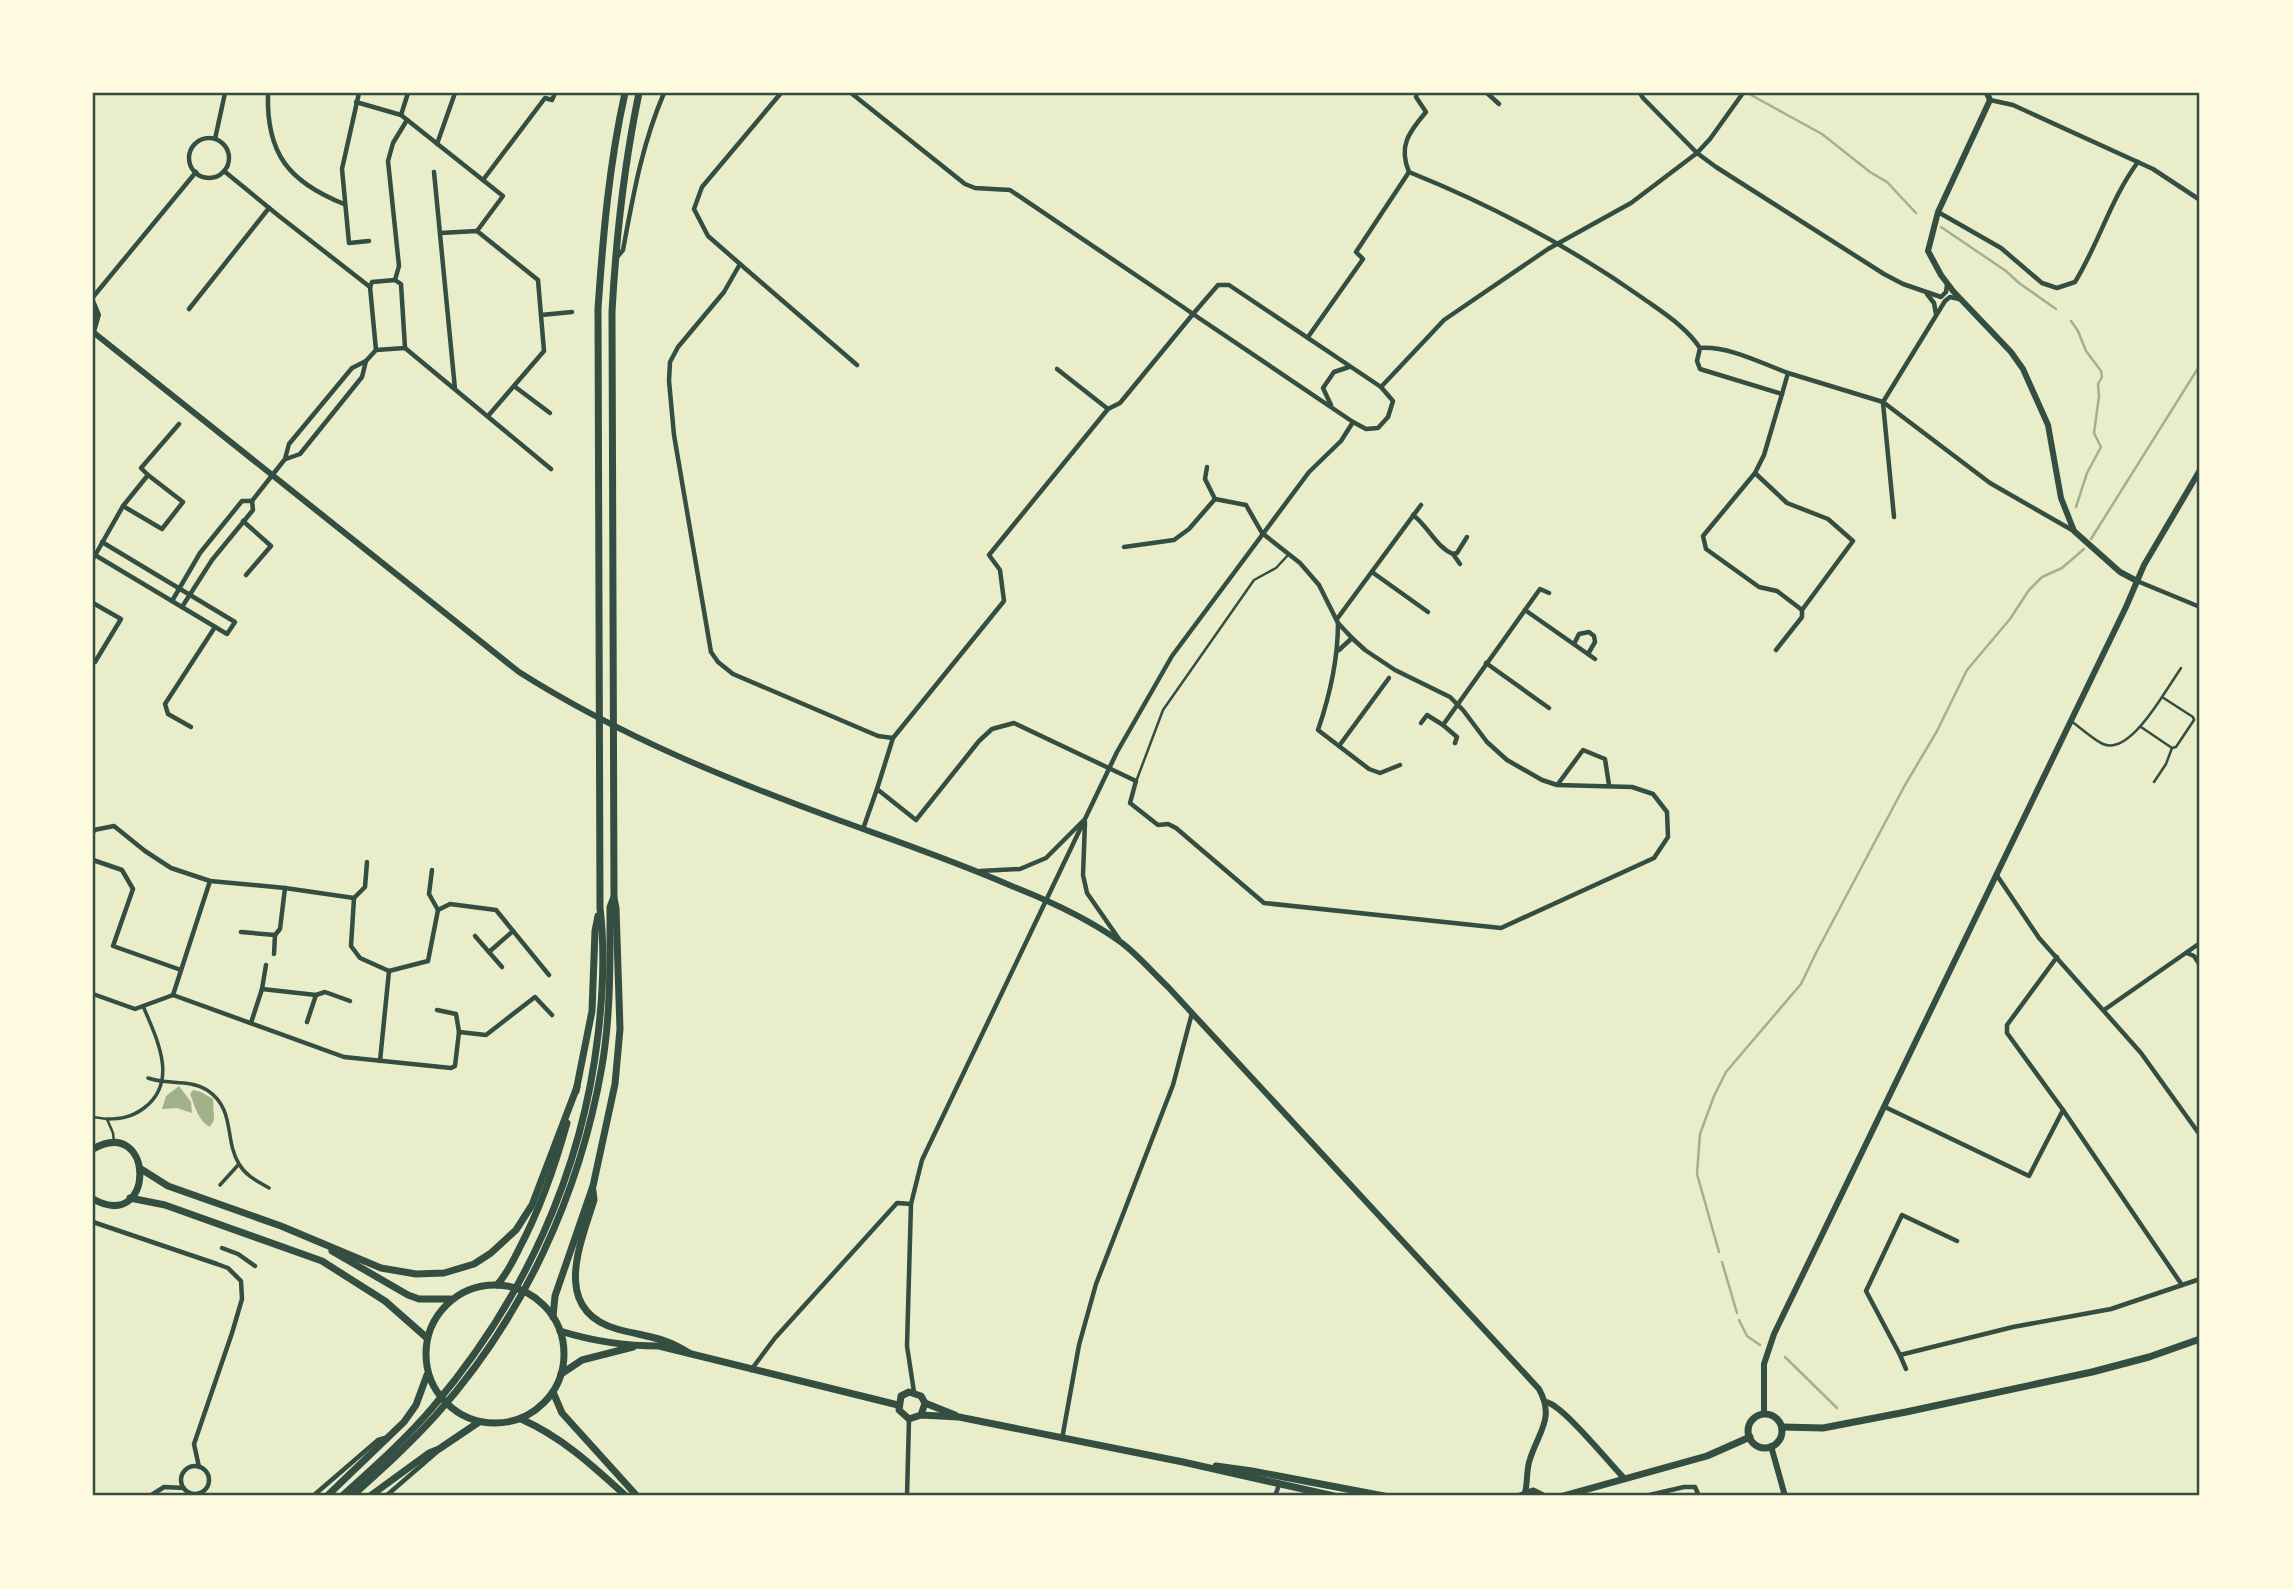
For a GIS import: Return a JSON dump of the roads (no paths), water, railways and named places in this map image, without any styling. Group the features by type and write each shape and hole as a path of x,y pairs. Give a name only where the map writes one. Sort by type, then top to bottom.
{"main road":[{"path":"342,1496 389,1452 448,1388 511,1298 549,1223 570,1169 595,1062 603,964 600,908 598,309 611,166 625,93"},
{"path":"553,1317 555,1296 593,1186 615,1084 620,1028 614,897 611,393 615,259 625,169 639,93"},
{"path":"352,1496 396,1457 436,1415 463,1381 519,1301 556,1225 577,1170 602,1064 608,1014 610,907 614,897"},
{"path":"497,1285 506,1275 542,1203 554,1171 577,1087 592,1010 596,931 600,908"},
{"path":"93,1149 102,1144 114,1143 132,1152 141,1169 168,1186 381,1268 400,1273 444,1273 474,1264 503,1244 516,1230 532,1205 577,1087"},
{"path":"130,1198 140,1183 141,1169"},
{"path":"593,1186 594,1199 574,1269 574,1282 579,1298 590,1314 603,1323 662,1339 689,1353"},
{"path":"93,1199 113,1204 130,1198 164,1205 322,1261 386,1301 427,1338"},
{"path":"316,1241 408,1295 419,1299 452,1299"},
{"path":"497,1285 511,1286 536,1299 553,1317 560,1331 564,1353 561,1374 553,1392 542,1405 521,1419 500,1423 479,1422 451,1408 437,1393 428,1375 425,1357 427,1338 436,1317 452,1299 473,1288 497,1285"},
{"path":"560,1331 637,1346 659,1346 898,1405"},
{"path":"1782,1426 1823,1428 1914,1410 2092,1372 2149,1357 2200,1339"},
{"path":"561,1374 582,1360 637,1346"},
{"path":"327,1496 404,1422 416,1405 428,1375"},
{"path":"553,1392 562,1413 638,1496"},
{"path":"898,1405 905,1394 914,1392 921,1396 925,1403 959,1417"},
{"path":"921,1415 925,1403"},
{"path":"898,1405 901,1414 909,1419 921,1415 959,1417 1184,1462 1252,1471 1334,1496"},
{"path":"1764,1414 1777,1418 1782,1426 1781,1437 1771,1446 1761,1447 1750,1437 1751,1422 1764,1414"},
{"path":"521,1419 546,1430 579,1454 626,1496"},
{"path":"370,1496 429,1453 479,1422"},
{"path":"1563,1496 1707,1457 1750,1437"},
{"path":"1280,1481 1384,1496"},
{"path":"1523,1494 1540,1494"}],"street":[{"path":"215,139 225,93"},
{"path":"268,93 268,117 274,145 283,162 304,184 317,193 345,204"},
{"path":"359,93 342,169 349,243 369,242"},
{"path":"401,115 408,93"},
{"path":"437,144 455,93"},
{"path":"483,180 545,98 552,100 555,93"},
{"path":"615,259 623,250 638,168 651,123 664,93"},
{"path":"782,93 702,187 694,209 708,236 857,365"},
{"path":"851,93 965,184 975,188 1010,190 1193,314 1331,405 1353,422 1366,429 1378,428 1388,417 1393,401 1381,387 1308,337 1229,285 1218,285 1193,314 1120,403 1108,409 989,555 1000,570 1004,601 893,738 863,829"},
{"path":"1417,93 1416,97 1426,112 1410,131 1402,157 1409,172 1557,244 1609,274 1690,334 1700,348 1697,361 1700,369 1782,394"},
{"path":"1487,93 1499,104"},
{"path":"1640,93 1697,153 1884,274 1903,285 1941,297 1946,292 1947,284"},
{"path":"1381,387 1444,320 1557,244 1631,203 1697,153 1743,93"},
{"path":"2074,531 2061,498 2048,425 2023,369 2011,352 1959,299 1928,251 1938,212 1989,96 2013,104 2138,162 2200,200"},
{"path":"356,102 401,115 503,196 477,231"},
{"path":"395,280 399,266 388,161 393,143 407,120"},
{"path":"215,139 225,146 228,152 229,158 224,170 220,175 207,177 196,172 190,161 192,149 201,140 215,139"},
{"path":"1938,212 2001,247 2042,283 2057,288 2075,282 2088,261 2126,178 2138,162"},
{"path":"224,170 370,287"},
{"path":"93,297 196,172"},
{"path":"434,172 455,389"},
{"path":"1308,337 1363,259 1356,251 1409,172"},
{"path":"189,309 269,208"},
{"path":"440,233 477,231 538,279 544,351 488,416"},
{"path":"740,264 724,292 678,347 670,362 674,435 711,652 718,662 733,674 878,736 893,738"},
{"path":"376,350 370,287 372,282 395,280 401,284 405,348"},
{"path":"1925,292 1934,303 1936,315"},
{"path":"1894,517 1883,402 1936,315 1950,297 1959,299"},
{"path":"93,303 98,316 93,332 519,672 580,710 646,743 795,804 979,872 1047,901 1081,917 1123,944"},
{"path":"541,315 572,312"},
{"path":"182,607 212,560 253,510 252,501 285,459 289,444 352,368 366,361 376,350 405,348 551,469"},
{"path":"1700,348 1734,354 1883,402 1990,483 2074,531 2120,572 2199,605"},
{"path":"285,459 300,454 362,377 366,361"},
{"path":"1331,405 1323,388 1334,372 1350,367"},
{"path":"1056,369 1108,409"},
{"path":"1788,373 1764,455 1755,473 1703,536 1706,549 1759,587 1777,591 1802,610"},
{"path":"514,386 550,413"},
{"path":"914,1392 907,1346 911,1204 922,1160 1109,769 1172,656 1309,472 1341,441 1353,422"},
{"path":"123,506 162,529 183,502 141,468 179,424"},
{"path":"1207,467 1205,479 1215,499"},
{"path":"1764,1414 1764,1364 1773,1334 1885,1107 2144,565 2200,470"},
{"path":"1755,473 1787,503 1828,519 1853,541 1802,610 1802,617 1776,650"},
{"path":"102,542 235,622 227,634 94,557 102,542 123,506 148,475"},
{"path":"877,789 916,820 979,741 992,729 1014,723 1136,781 1130,803 1158,825 1168,824 1176,828 1264,903 1502,928 1654,859 1668,837 1667,812 1653,794 1632,787 1557,785 1542,780 1507,760 1450,697 1395,670 1352,638 1338,621 1319,585 1300,563 1262,533 1246,505 1215,499"},
{"path":"1124,547 1174,540 1189,529 1215,499"},
{"path":"172,601 200,553 242,502 252,501"},
{"path":"1400,765 1380,773 1369,769 1318,730 1328,702 1338,650 1338,621 1421,505"},
{"path":"1413,515 1460,564"},
{"path":"243,521 271,546 247,575"},
{"path":"1453,554 1457,553 1467,537"},
{"path":"1372,572 1428,612"},
{"path":"1443,725 1540,589 1549,593"},
{"path":"93,603 121,619 95,662"},
{"path":"1525,610 1595,659"},
{"path":"191,727 168,714 165,704 215,627"},
{"path":"1574,644 1579,634 1589,632 1594,636 1595,642 1588,654"},
{"path":"1338,650 1352,638"},
{"path":"1486,663 1549,708"},
{"path":"1339,747 1389,678"},
{"path":"1420,723 1427,715 1457,737 1455,743"},
{"path":"1557,785 1583,750 1605,759 1609,785"},
{"path":"979,872 1020,869 1046,858 1086,818"},
{"path":"1086,818 1083,875 1087,893 1123,944 1192,1013 1539,1389 1546,1402 1546,1421 1529,1460 1528,1481 1523,1494"},
{"path":"93,833 114,825 171,868 210,881 354,898"},
{"path":"93,860 122,870 133,889 113,946 181,970"},
{"path":"367,862 365,887 354,898 351,946 359,958 389,971 428,961 438,909 429,894 432,870"},
{"path":"1996,873 2031,927 2141,1053 2200,1135"},
{"path":"173,995 210,881"},
{"path":"274,954 275,935 280,929 285,888"},
{"path":"438,909 450,904 496,910 549,975"},
{"path":"488,952 513,931"},
{"path":"241,932 275,935"},
{"path":"475,936 502,967"},
{"path":"2104,1010 2200,943"},
{"path":"2186,953 2194,956 2200,965"},
{"path":"2057,957 2007,1025 2007,1033 2182,1285"},
{"path":"251,1023 262,989 266,965"},
{"path":"380,1061 389,971"},
{"path":"262,989 316,995 325,992 350,1001"},
{"path":"93,994 135,1009 173,995 344,1057 451,1068 455,1066 460,1032 456,1014 437,1010"},
{"path":"307,1022 316,995"},
{"path":"460,1032 486,1035 535,997 552,1015"},
{"path":"107,1119 134,1115 149,1104 163,1082 163,1061 143,1006"},
{"path":"1062,1439 1079,1345 1096,1284 1173,1085 1192,1013"},
{"path":"148,1078 194,1085 206,1090 218,1101 228,1119 234,1154 239,1164 251,1178 269,1188"},
{"path":"1885,1107 2029,1176 2063,1110"},
{"path":"220,1185 239,1164"},
{"path":"751,1370 775,1338 884,1216 897,1203 911,1204"},
{"path":"1906,1369 1866,1290 1902,1215 1957,1241"},
{"path":"93,1222 228,1268 241,1281 242,1298 232,1333 194,1444 199,1467"},
{"path":"222,1248 238,1254 255,1266"},
{"path":"1900,1355 2013,1327 2111,1309 2200,1279"},
{"path":"1546,1402 1553,1403 1625,1479"},
{"path":"907,1496 909,1419"},
{"path":"313,1496 378,1440 389,1437"},
{"path":"1771,1446 1785,1496"},
{"path":"386,1496 439,1449"},
{"path":"191,1467 199,1467 207,1472 207,1488 202,1494 190,1493 181,1480 184,1472 191,1467"},
{"path":"1275,1496 1280,1481"},
{"path":"1528,1481 1540,1494"},
{"path":"150,1496 164,1487 184,1488"},
{"path":"1645,1496 1695,1487 1699,1496"}],"lane":[{"path":"1136,781 1163,710 1254,580 1276,568 1289,554"},
{"path":"2071,721 2103,744 2116,745 2141,727 2181,668"},
{"path":"2154,782 2166,764 2172,748 2176,747 2193,723 2193,717 2162,697"},
{"path":"2141,727 2172,748"},
{"path":"93,1117 107,1119 114,1143"}],"waterway":[{"path":"1751,95 1822,134 1887,182 1916,213"},
{"path":"1941,227 2056,309"},
{"path":"2071,321 2102,377 2098,384 2094,433 2101,447 2087,473 2076,507"},
{"path":"2091,539 2200,365"},
{"path":"1719,1252 1697,1174 1700,1134 1726,1072 1801,984 1967,670 2010,619 2029,590 2042,577 2062,568 2084,549"},
{"path":"1722,1262 1737,1313"},
{"path":"1739,1320 1747,1336 1760,1345"},
{"path":"1785,1357 1837,1408"}]}
